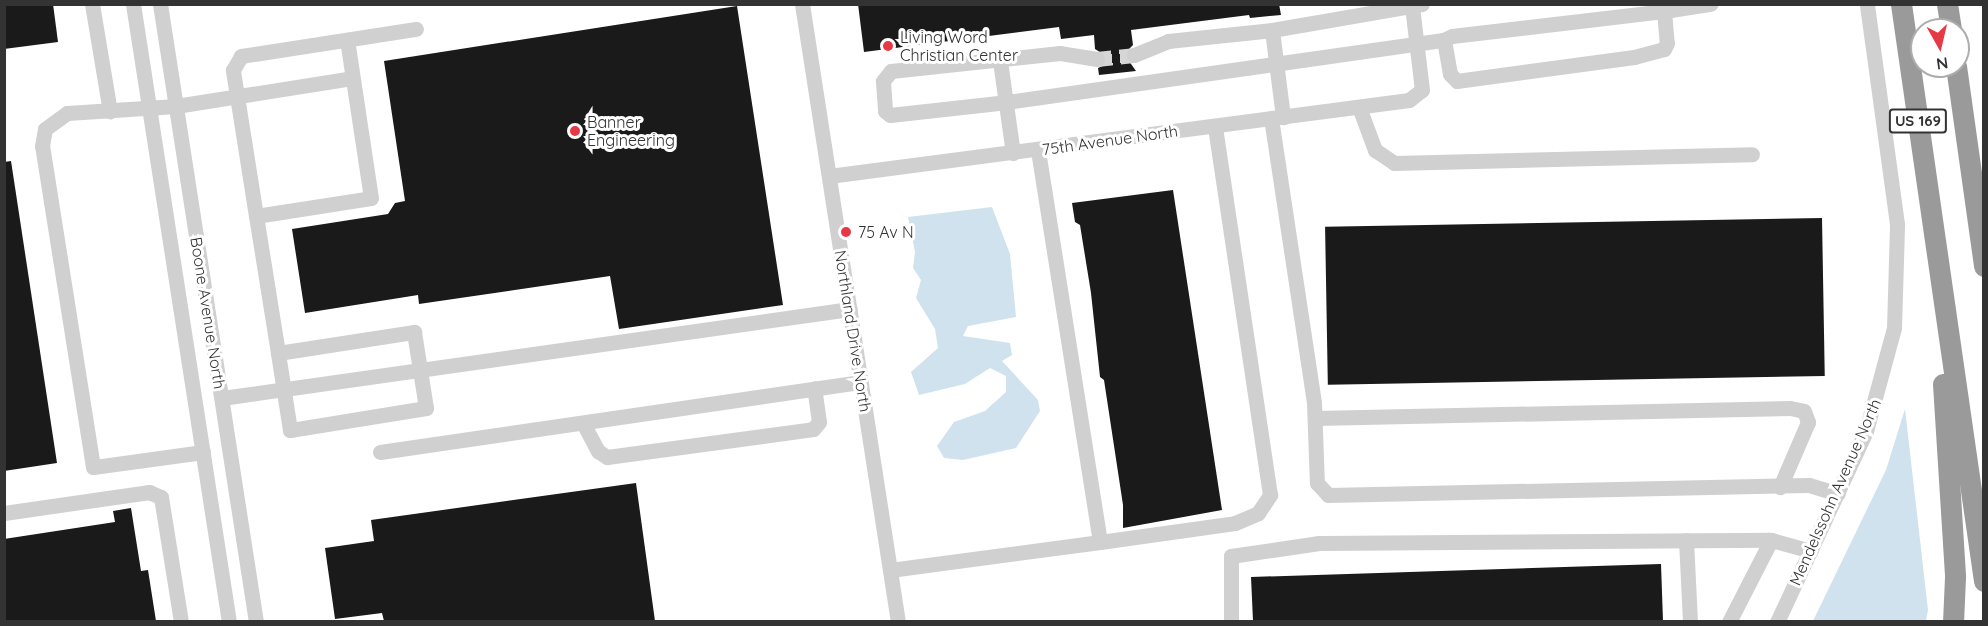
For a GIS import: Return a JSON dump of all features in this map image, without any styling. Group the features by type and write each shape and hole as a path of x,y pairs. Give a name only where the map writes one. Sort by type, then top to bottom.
{"highway":[{"name":"US 169","path":"1901,4 1983,581"},
{"name":"US 169","path":"1958,78 1983,266"},
{"path":"1962,78 1983,184"},
{"path":"1935,237 1955,577 1953,621"}],"street":[{"path":"92,4 110,111"},
{"name":"Boone Avenue North","path":"133,4 229,621"},
{"name":"Boone Avenue North","path":"160,4 256,621"},
{"name":"Northland Drive North","path":"802,4 898,621"},
{"path":"1097,59 1060,53 1000,61 993,57 891,71 883,81 885,111 890,115 1007,102 1664,8 1710,4"},
{"name":"Mendelssohn Avenue North","path":"1777,621 1838,494 1878,397 1887,364 1898,293 1897,224 1867,4"},
{"path":"1134,55 1168,41 1272,30 1417,5 1417,43"},
{"path":"1444,40 1450,74 1457,81 1634,57 1664,49 1664,8"},
{"path":"278,353 414,332 426,408 290,429 232,70 241,56 416,29"},
{"path":"1272,30 1276,65 1277,117 1315,418 1317,483 1328,495 1809,485 1838,494"},
{"path":"256,216 371,198 346,40"},
{"name":"75th Avenue North","path":"828,176 1408,100 1422,90 1417,43"},
{"path":"1000,61 1013,153"},
{"path":"202,452 93,467 42,146 45,129 54,119 67,113 176,106 352,78"},
{"path":"1359,107 1375,150 1394,163 1752,154"},
{"path":"890,570 1235,523 1258,513 1270,495 1215,126"},
{"path":"1038,150 1100,542"},
{"path":"222,398 850,309"},
{"path":"380,452 861,382"},
{"path":"583,423 598,451 607,457 813,429 819,422 814,388"},
{"path":"1315,418 1790,408 1804,411 1808,422 1780,487"},
{"path":"4,513 149,492 161,497 181,621"},
{"path":"1686,540 1690,621"},
{"path":"1729,621 1771,540"},
{"path":"1231,621 1231,556 1319,543 1771,540 1811,551"}],"water":[{"path":"992,207 1010,254 1016,317 968,326 963,336 1010,343 1012,355 1002,361 1038,400 1040,411 1016,448 963,460 944,458 937,446 954,422 985,411 1006,392 1006,376 990,368 965,384 919,395 911,372 938,348 935,329 916,298 921,280 913,268 915,252 908,217"},
{"path":"1905,409 1928,610 1926,621 1813,621 1886,470"}],"building":[{"path":"4,4 53,4 58,42 4,49"},
{"name":"Living Word Christian Center","path":"858,4 1279,4 1281,15 1250,18 1249,15 1131,30 1133,45 1124,54 1136,71 1099,75 1098,68 1105,65 1106,56 1095,49 1094,35 1061,39 1059,27 864,52"},
{"name":"Banner Engineering","path":"737,6 783,305 619,329 610,276 419,304 418,295 305,313 292,229 388,214 395,203 405,201 384,61"},
{"path":"11,161 57,463 4,471 4,162"},
{"path":"1173,190 1222,510 1123,528 1123,505 1104,380 1100,377 1091,293 1080,225 1075,222 1072,203"},
{"path":"1822,218 1825,376 1328,385 1325,227"},
{"path":"636,483 655,621 384,621 382,613 335,619 325,548 374,541 371,520"},
{"path":"131,508 141,571 148,570 156,621 4,621 4,539 115,522 113,511"},
{"path":"1661,564 1663,621 1253,621 1251,577"}],"tunnel":[{"path":"1097,59 1134,55"}],"place":[{"name":"Living Word Christian Center","path":"888,46"},
{"name":"Banner Engineering","path":"575,131"},
{"name":"75 Av N","path":"846,232"}]}
